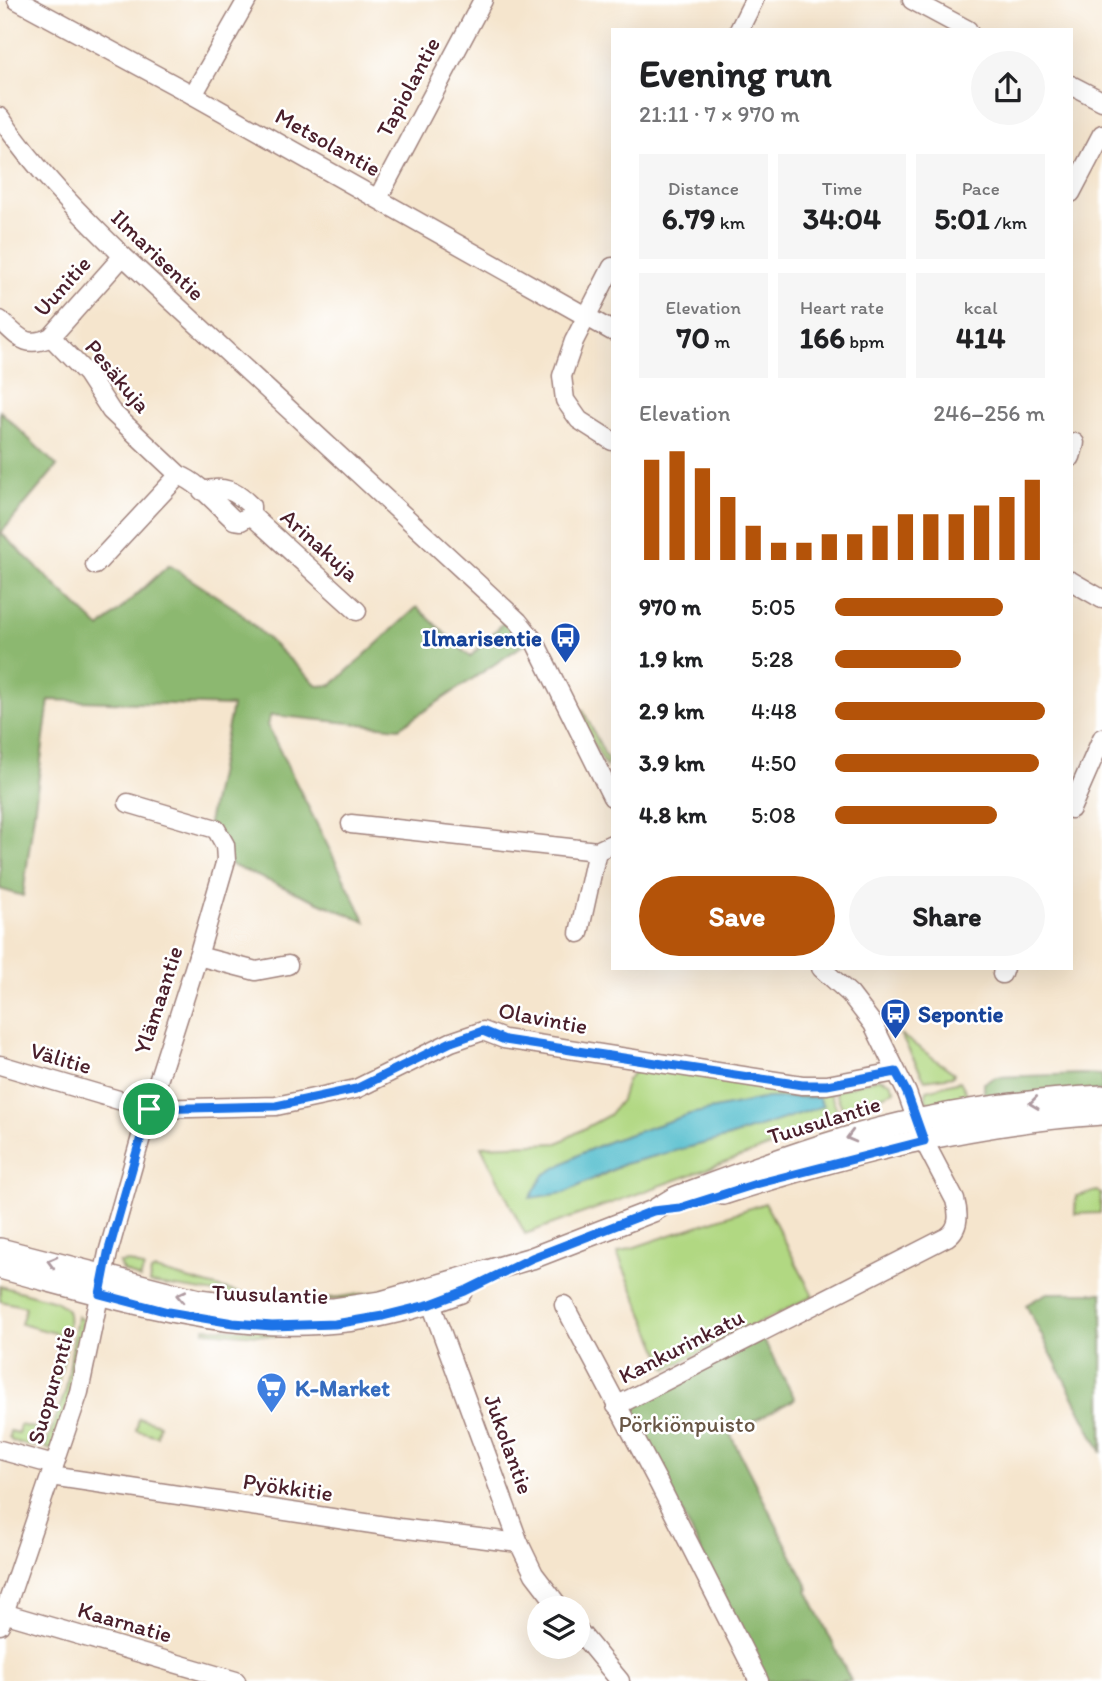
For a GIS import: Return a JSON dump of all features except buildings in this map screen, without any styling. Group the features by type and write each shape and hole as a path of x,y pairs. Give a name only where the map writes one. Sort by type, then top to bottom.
{"main road":[{"name":"Tuusulantie","path":"0,1249 195,1317 272,1326 335,1324 428,1297 465,1291 532,1258 653,1211 676,1197 835,1141 917,1121 1002,1107 1102,1096"},
{"name":"Tuusulantie","path":"653,1211 680,1208 756,1184 924,1141 1007,1126 1102,1114"},
{"name":"Tuusulantie","path":"0,1268 102,1285"}],"street":[{"name":"Metsolantie","path":"17,0 193,94 611,330"},
{"path":"193,94 247,0"},
{"name":"Tapiolantie","path":"377,198 483,0"},
{"path":"740,28 754,0"},
{"path":"912,0 964,28"},
{"path":"1073,86 1102,101"},
{"name":"Ilmarisentie","path":"0,117 14,139 60,194 123,256 518,621 535,642 611,795"},
{"path":"1073,189 1102,134"},
{"name":"Uunitie","path":"0,320 24,342 37,343 51,337 123,256"},
{"path":"611,269 574,341 562,376 565,400 579,420 611,440"},
{"name":"Pesäkuja","path":"51,337 87,374 111,411 179,475 190,480 234,520 241,521 251,515"},
{"path":"95,565 179,475"},
{"name":"Arinakuja","path":"251,515 357,611"},
{"path":"1073,582 1102,599"},
{"path":"1073,804 1102,738"},
{"name":"Ylämaantie","path":"102,1285 108,1253 149,1109 226,860 225,845 216,829 128,803"},
{"path":"351,824 605,847 579,933"},
{"path":"198,956 256,971 288,965"},
{"path":"823,970 863,1009 873,1024 907,1093 924,1141"},
{"name":"Olavintie","path":"149,1109 276,1106 356,1089 451,1042 483,1031 505,1040 802,1085 827,1085 896,1072"},
{"name":"Välitie","path":"0,1065 149,1109"},
{"name":"Kankurinkatu","path":"759,1681 617,1406 953,1233 958,1220 955,1200 924,1141"},
{"name":"Suopurontie","path":"1,1616 79,1392 102,1285"},
{"name":"Jukolantie","path":"428,1297 519,1543 534,1574 551,1596"},
{"path":"564,1306 617,1406"},
{"name":"Pyökkitie","path":"0,1450 52,1471 400,1528 519,1543"},
{"name":"Kaarnatie","path":"1,1616 236,1681"},
{"path":"590,1645 620,1681"}],"green space":[{"path":"0,411 57,466 1,533 100,628 169,565 236,609 318,686 332,685 417,607 470,657 504,622 526,643 399,728 271,715 267,725 366,922 231,865 208,823 232,706 49,700 23,896 0,889"},
{"path":"579,709 583,710 608,761 606,767 582,721"},
{"path":"900,1034 954,1073 953,1076 925,1080"},
{"path":"639,1066 827,1085 840,1117 785,1141 525,1234 481,1146 558,1143 609,1115 621,1100 627,1080","holes":["822,1106 729,1137 624,1164 597,1178 610,1141 690,1114"]},
{"path":"1102,1075 1102,1091 988,1102 984,1095 984,1083 996,1077"},
{"path":"879,1078 890,1082 895,1091 843,1110 835,1091"},
{"path":"960,1081 969,1097 968,1108 935,1109 925,1099 927,1090"},
{"path":"1097,1191 1101,1194 1100,1213 1075,1214 1076,1196"},
{"path":"765,1203 813,1296 667,1369 617,1253"},
{"path":"130,1262 144,1268 140,1279 122,1270 119,1263"},
{"path":"155,1270 237,1292 286,1299 351,1296 414,1283 374,1297 284,1303 149,1283 151,1272"},
{"path":"0,1286 55,1301 67,1311 67,1338 59,1380 47,1423 35,1447 12,1441 9,1437 10,1431 18,1433 20,1425 38,1429 62,1335 21,1324 26,1307 0,1301"},
{"path":"1047,1293 1102,1293 1102,1453 1026,1305"},
{"path":"77,1316 82,1320 81,1362 53,1450 45,1448 66,1389"},
{"path":"205,1328 316,1331 319,1334 274,1336 204,1331"},
{"name":"Pörkiönpuisto","path":"762,1337 795,1399 730,1434 809,1589 807,1590 851,1681 765,1681 629,1405"},
{"path":"139,1418 159,1424 157,1436 136,1430"}],"water":[{"path":"818,1097 823,1106 729,1137 624,1164 564,1193 530,1198 544,1175 582,1153 610,1141 690,1114 767,1098"}],"place":[{"name":"Ilmarisentie","path":"565,665"},
{"name":"Sepontie","path":"895,1041"},
{"name":"K-Market","path":"272,1415"}],"route":[{"path":"483,1031 505,1040 802,1085 827,1085 896,1072 907,1093 924,1141 756,1184 680,1208 653,1211 532,1258 465,1291 431,1304 335,1324 272,1326 233,1323 168,1312 100,1294 108,1253 149,1109 276,1106 356,1089 451,1042 483,1031"}]}
